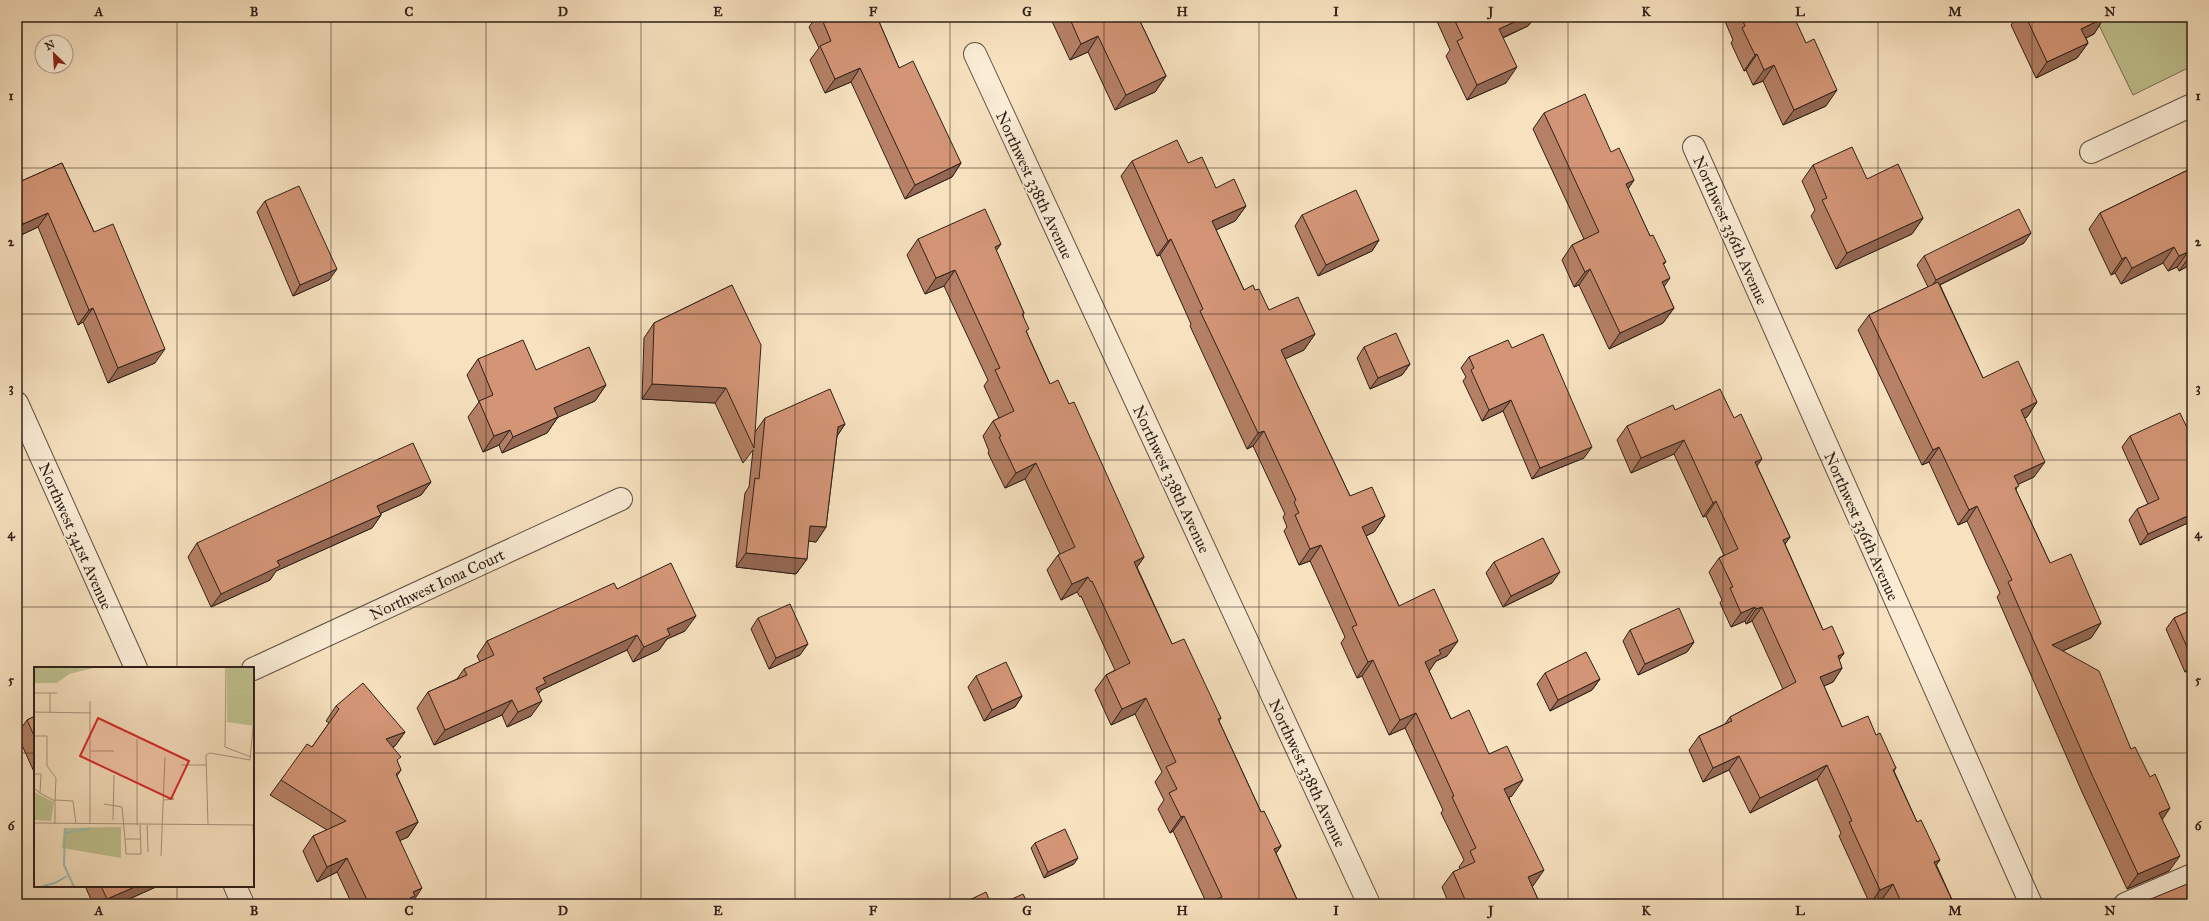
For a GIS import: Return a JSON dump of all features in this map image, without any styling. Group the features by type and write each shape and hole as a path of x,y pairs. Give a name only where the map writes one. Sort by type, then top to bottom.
{"street":[{"name":"Northwest 338th Avenue","path":"975,54 1369,904"},
{"path":"2091,152 2192,105"},
{"name":"Northwest 336th Avenue","path":"1694,147 2031,904"},
{"name":"Northwest 341st Avenue","path":"17,404 136,667"},
{"name":"Northwest Iona Court","path":"254,670 621,499"},
{"path":"2125,904 2192,875"},
{"path":"235,887 243,904"}],"green space":[{"path":"2095,17 2192,17 2192,66 2133,95"}],"building":[{"path":"821,17 877,17 899,68 913,61 961,163 915,185 860,68 835,79 820,46 831,41"},
{"path":"1069,17 1138,17 1166,76 1126,95 1098,36 1081,44"},
{"path":"1453,17 1525,17 1499,29 1517,67 1477,85 1457,41 1463,38"},
{"path":"1741,17 1794,17 1806,43 1814,39 1837,90 1794,110 1774,65 1764,70 1757,54 1755,55 1742,28 1745,26"},
{"path":"2026,17 2104,18 2081,29 2088,43 2047,62"},
{"path":"1585,94 1611,152 1619,148 1634,180 1626,184 1650,236 1653,235 1666,262 1663,263 1670,278 1662,282 1674,308 1620,333 1590,269 1585,272 1572,245 1599,232 1544,113"},
{"path":"1177,140 1188,163 1202,157 1216,188 1234,179 1246,206 1212,221 1244,290 1253,285 1255,290 1259,289 1269,310 1298,297 1315,334 1281,350 1350,496 1372,487 1385,516 1362,527 1399,606 1434,589 1458,641 1439,650 1441,654 1425,662 1451,719 1469,710 1489,754 1507,746 1523,780 1504,789 1544,870 1528,877 1540,904 1481,904 1480,900 1467,904 1453,872 1475,862 1470,851 1476,848 1452,797 1454,796 1416,713 1400,720 1373,660 1368,662 1352,627 1357,625 1321,545 1310,549 1295,515 1299,513 1294,502 1296,500 1264,431 1258,433 1200,311 1203,309 1171,239 1168,241 1132,161"},
{"path":"1852,147 1867,179 1898,164 1923,218 1847,253 1822,200 1827,198 1813,165"},
{"path":"62,163 94,232 113,224 165,349 118,368 93,308 89,310 48,213 23,224 17,210 17,183"},
{"path":"2192,168 2192,254 2190,256 2188,252 2179,256 2174,247 2132,268 2126,257 2122,259 2100,213"},
{"path":"299,186 337,269 300,285 265,201"},
{"path":"1356,190 1379,240 1326,265 1302,215"},
{"path":"985,209 1001,244 995,247 1024,313 1022,314 1029,329 1026,331 1050,384 1058,380 1069,404 1074,402 1144,557 1134,562 1172,644 1184,639 1221,718 1218,719 1261,812 1264,811 1281,846 1274,849 1299,904 1217,904 1215,900 1222,897 1184,816 1181,817 1169,793 1177,789 1166,767 1176,762 1146,698 1122,709 1106,675 1130,663 1092,581 1091,582 1088,577 1072,584 1058,555 1075,547 1036,463 1016,473 999,437 1001,436 993,421 1014,411 995,370 1000,368 955,270 936,278 918,239"},
{"path":"2019,209 2031,233 1936,280 1924,256"},
{"path":"1938,282 1983,378 2018,361 2037,402 2021,410 2045,462 2014,476 2019,486 2015,488 2050,563 2071,554 2101,623 2052,645 2099,671 2131,749 2135,747 2150,777 2155,774 2170,808 2159,813 2180,856 2138,874 2093,777 2008,582 2012,580 1977,506 1969,510 1939,447 1933,450 1869,315"},
{"path":"732,285 761,345 754,448 726,388 652,384 654,323"},
{"path":"1396,333 1410,364 1378,378 1364,347"},
{"path":"1543,334 1592,447 1540,468 1511,400 1489,410 1471,370 1474,368 1469,357 1508,340 1512,348"},
{"path":"523,340 536,370 589,347 606,385 554,408 558,417 513,437 510,430 494,436 479,401 493,395 478,359"},
{"path":"830,389 845,424 838,427 826,527 810,526 807,559 746,553 755,478 759,479 765,418"},
{"path":"1720,389 1734,418 1741,414 1762,459 1755,462 1790,537 1783,540 1823,630 1832,626 1844,653 1838,656 1842,668 1820,677 1842,727 1868,716 1876,735 1880,733 1896,768 1893,770 1917,822 1921,820 1940,860 1934,862 1954,904 1902,904 1893,884 1880,890 1849,822 1852,821 1827,765 1760,798 1739,756 1713,768 1699,736 1732,721 1730,717 1796,682 1762,607 1756,609 1755,607 1741,613 1730,588 1733,587 1719,558 1738,549 1716,501 1713,503 1684,440 1641,458 1627,426 1673,405 1675,410"},
{"path":"2180,413 2192,438 2192,514 2148,534 2137,509 2159,499 2130,436"},
{"path":"413,443 431,482 377,506 381,515 277,561 280,566 221,594 197,543"},
{"path":"1543,538 1560,572 1511,596 1494,562"},
{"path":"671,563 696,616 667,629 670,635 644,647 637,635 543,678 546,683 536,688 542,701 518,712 512,700 445,730 428,692 467,675 464,669 494,655 487,641 614,583 617,589"},
{"path":"790,604 808,644 776,658 758,618"},
{"path":"1679,608 1694,642 1645,664 1630,630"},
{"path":"2192,610 2192,658 2174,618"},
{"path":"1586,652 1600,679 1558,700 1545,673"},
{"path":"1006,662 1022,696 992,710 976,676"},
{"path":"363,683 405,732 386,739 401,757 397,760 401,770 396,774 418,822 396,832 422,888 413,892 415,896 410,898 412,904 369,904 347,858 327,867 313,836 346,821 281,780 307,744 312,747 339,709 336,706"},
{"path":"34,716 34,736 27,720"},
{"path":"1065,829 1078,858 1048,872 1035,843"},
{"path":"2192,882 2192,904 2147,904 2146,901"},
{"path":"101,887 135,887 107,899"},
{"path":"986,892 991,904 961,904"},
{"path":"1023,894 1028,904 1001,904"}]}
